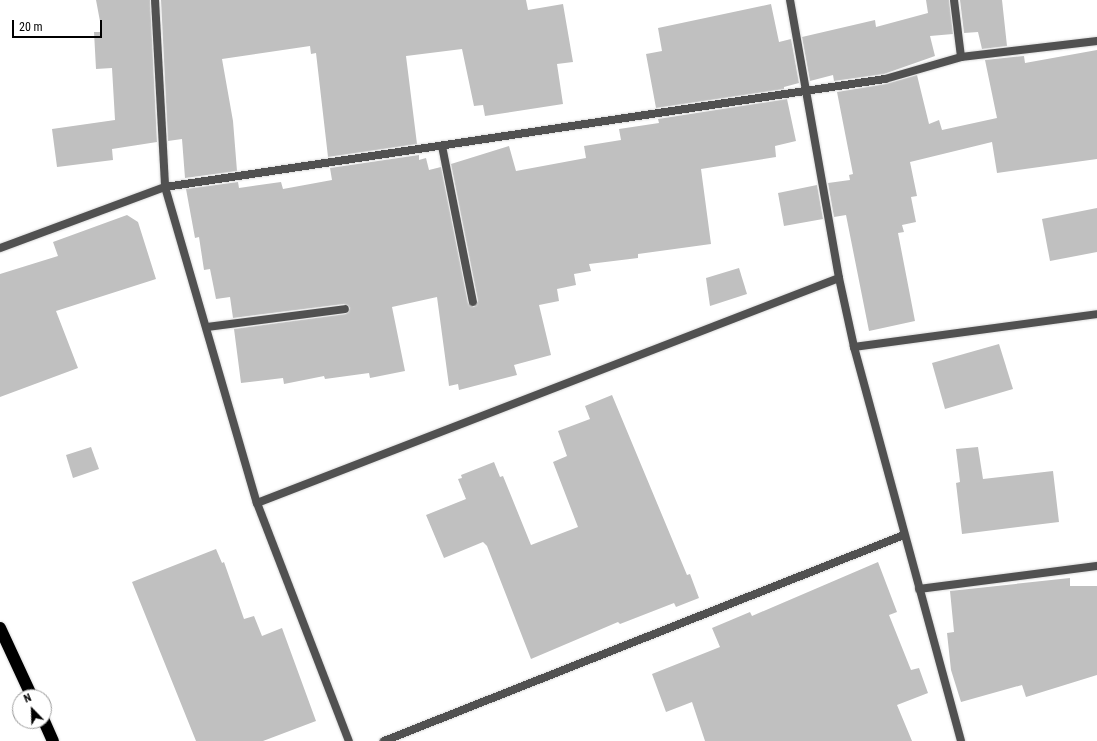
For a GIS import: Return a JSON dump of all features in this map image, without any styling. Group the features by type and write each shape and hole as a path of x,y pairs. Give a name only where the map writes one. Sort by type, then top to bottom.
{"highway":[{"path":"0,628 28,689"},
{"path":"48,729 53,741"}],"street":[{"path":"155,0 165,187 257,503 349,741"},
{"path":"790,0 839,278 854,347 961,741"},
{"path":"954,0 961,57"},
{"path":"0,248 165,187 806,92 884,79 961,57 1097,41"},
{"path":"442,146 472,302"},
{"path":"257,503 839,278"},
{"path":"207,327 345,308"},
{"path":"854,347 1097,314"},
{"path":"384,741 904,535"},
{"path":"919,589 1097,566"}],"building":[{"path":"96,0 150,0 157,142 112,149 113,160 57,167 52,129 115,120 112,68 96,69 94,32 102,32"},
{"path":"161,0 526,0 528,10 563,4 573,62 557,64 563,104 485,116 483,105 474,106 462,49 406,56 417,144 328,157 316,53 311,54 310,46 222,59 233,121 237,171 185,178 182,139 168,141"},
{"path":"926,0 949,0 953,34 930,36 935,56 884,74 834,81 833,75 810,81 802,37 875,20 876,27 928,13"},
{"path":"960,0 1002,0 1007,46 982,49 978,32 964,33"},
{"path":"771,4 779,42 791,39 799,83 784,87 784,89 656,108 646,54 662,51 658,28"},
{"path":"1097,50 1097,159 997,173 992,142 910,162 917,196 911,197 916,222 902,225 904,232 898,233 915,321 869,331 846,215 834,217 828,183 850,180 849,175 853,174 837,92 886,84 917,75 929,124 939,120 942,130 997,118 985,60 1024,56 1025,63"},
{"path":"787,99 796,141 775,146 776,157 701,169 711,244 638,254 638,258 589,264 591,271 574,274 576,285 557,289 559,301 539,305 551,355 514,365 517,375 459,390 458,384 449,386 437,297 392,307 405,371 370,378 369,373 325,379 324,376 284,384 283,378 241,383 234,329 346,314 350,308 344,304 233,318 230,297 216,299 210,269 204,270 199,237 195,238 186,189 238,182 239,188 281,182 283,189 332,180 330,168 419,155 419,160 426,158 429,170 441,167 468,303 474,307 478,301 451,164 509,146 516,171 586,158 584,146 621,140 619,129 659,123 658,119"},
{"path":"817,185 823,219 784,226 778,193"},
{"path":"1097,208 1097,252 1050,261 1042,219"},
{"path":"127,215 138,222 156,279 56,311 78,368 0,397 0,274 58,256 53,242"},
{"path":"739,268 747,294 710,306 706,278"},
{"path":"999,344 1013,389 945,409 932,363"},
{"path":"612,395 687,575 690,574 699,598 676,607 674,603 620,624 618,622 531,659 487,546 483,542 444,558 426,515 466,499 458,479 462,478 461,475 494,462 500,477 503,476 531,545 578,527 553,462 567,456 558,431 590,419 585,406"},
{"path":"91,447 99,469 73,478 66,455"},
{"path":"978,447 983,479 1053,471 1059,522 962,534 956,483 960,482 956,449"},
{"path":"216,549 222,563 224,562 244,619 254,616 262,636 282,628 316,721 263,741 196,741 132,582"},
{"path":"878,562 897,612 889,615 911,670 919,668 928,693 897,705 912,741 705,741 692,702 666,712 652,674 720,647 712,628 750,612 752,616"},
{"path":"1070,578 1070,586 1097,586 1097,675 1026,697 1022,685 961,702 951,670 947,633 954,632 950,591"}]}
